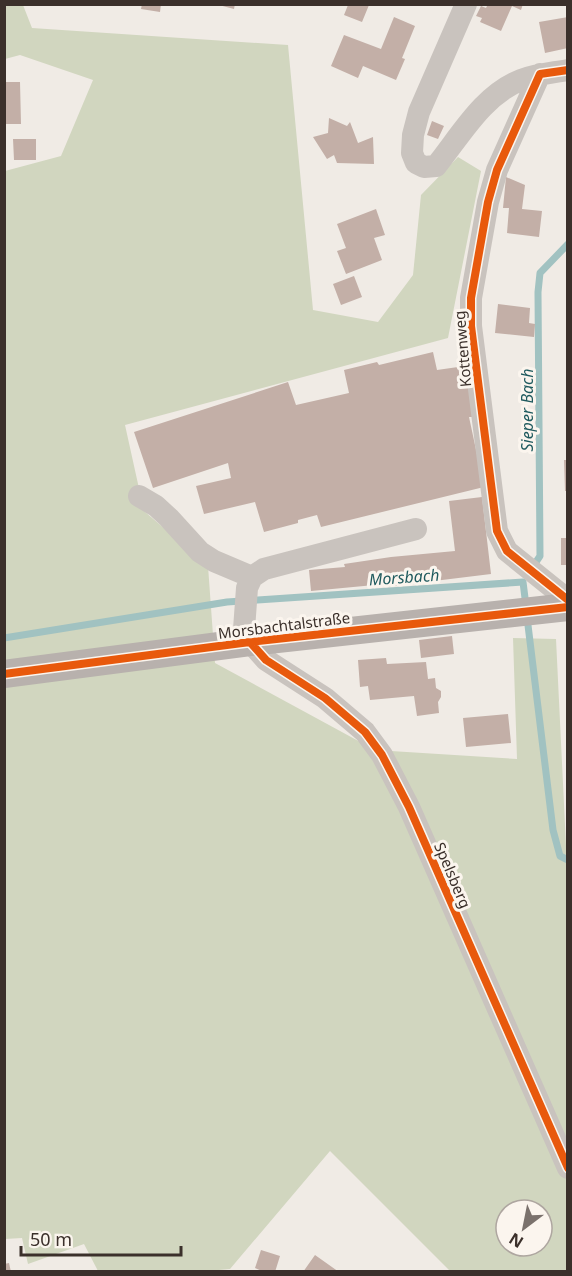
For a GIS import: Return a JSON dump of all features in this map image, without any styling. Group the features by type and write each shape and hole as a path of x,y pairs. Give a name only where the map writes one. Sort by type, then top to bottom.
{"main road":[{"name":"Morsbachtalstraße","path":"4,674 246,634 567,607"}],"street":[{"path":"466,4 419,112 413,135 412,153 416,163 424,167 435,166 486,103 520,80 567,70"},
{"name":"Kottenweg","path":"540,74 497,170 488,202 471,298 471,326 497,531 507,552 567,600"},
{"path":"139,496 162,512 200,552 249,583"},
{"path":"246,634 249,583 264,569 416,529"},
{"name":"Spelsberg","path":"246,634 266,660 345,713 365,732 382,755 409,807 567,1168"}],"green space":[{"path":"4,5 23,5 32,28 288,45 313,310 378,322 413,275 421,195 458,157 481,171 448,338 125,425 144,511 208,566 215,663 375,750 517,759 513,638 556,639 568,887 567,1271 450,1271 330,1151 230,1269 197,1272 98,1271 84,1244 28,1264 22,1238 5,1239 5,171 61,156 93,80 20,55 5,59"}],"building":[{"path":"142,4 161,4 160,12 141,9"},
{"path":"215,4 235,4 234,9"},
{"path":"488,4 523,4 521,10 512,6 501,31 480,22 482,18 476,16 481,6 486,8"},
{"path":"348,5 369,5 362,22 344,15"},
{"path":"394,17 415,26 396,80 363,66 358,78 331,66 344,35 381,49"},
{"path":"568,17 568,48 545,53 539,22"},
{"path":"4,82 20,82 21,124 4,124"},
{"path":"329,118 347,126 350,122 358,143 373,137 374,164 337,163 334,155 327,159 313,137 328,133"},
{"path":"432,121 444,126 438,139 427,135"},
{"path":"13,139 36,139 36,160 14,160"},
{"path":"506,177 525,185 522,209 542,211 539,237 507,233 509,208 503,208"},
{"path":"376,209 385,235 374,238 382,260 346,274 337,251 346,248 337,224"},
{"path":"354,276 362,297 341,305 333,284"},
{"path":"498,304 530,308 529,323 535,324 534,337 495,333"},
{"path":"433,352 437,370 458,367 459,372 467,370 473,417 469,417 484,487 321,527 317,515 298,520 298,523 264,532 255,502 204,514 196,486 231,478 228,463 153,488 134,432 288,382 296,405 349,393 344,370 377,362 379,365"},
{"path":"564,460 568,460 568,491 565,491"},
{"path":"482,497 491,574 385,587 385,584 311,591 309,570 345,567 344,564 391,557 455,551 449,501"},
{"path":"561,538 568,538 568,565 561,565"},
{"path":"452,636 454,654 421,658 419,640"},
{"path":"386,658 387,664 426,662 428,679 435,678 436,688 441,691 438,702 439,713 417,716 414,696 370,700 368,686 360,687 358,660"},
{"path":"508,714 511,743 466,747 463,718"},
{"path":"261,1250 280,1256 275,1272 264,1272 255,1268"},
{"path":"315,1255 339,1272 303,1272"},
{"path":"9,1263 11,1272 4,1272 4,1264"}],"waterway":[{"name":"Sieper Bach","path":"532,568 540,556 538,292 540,273 568,244"},
{"name":"Morsbach","path":"4,638 227,602 523,582 526,606"},
{"name":"Morsbach","path":"527,617 553,830 560,856 568,860"}],"cycle path":[{"path":"568,70 540,74 497,170 488,202 471,298 471,326 497,531 507,551 568,600"},
{"path":"4,674 250,642 568,607"},
{"path":"250,642 266,660 325,698 365,732 382,755 409,807 568,1168"}]}
